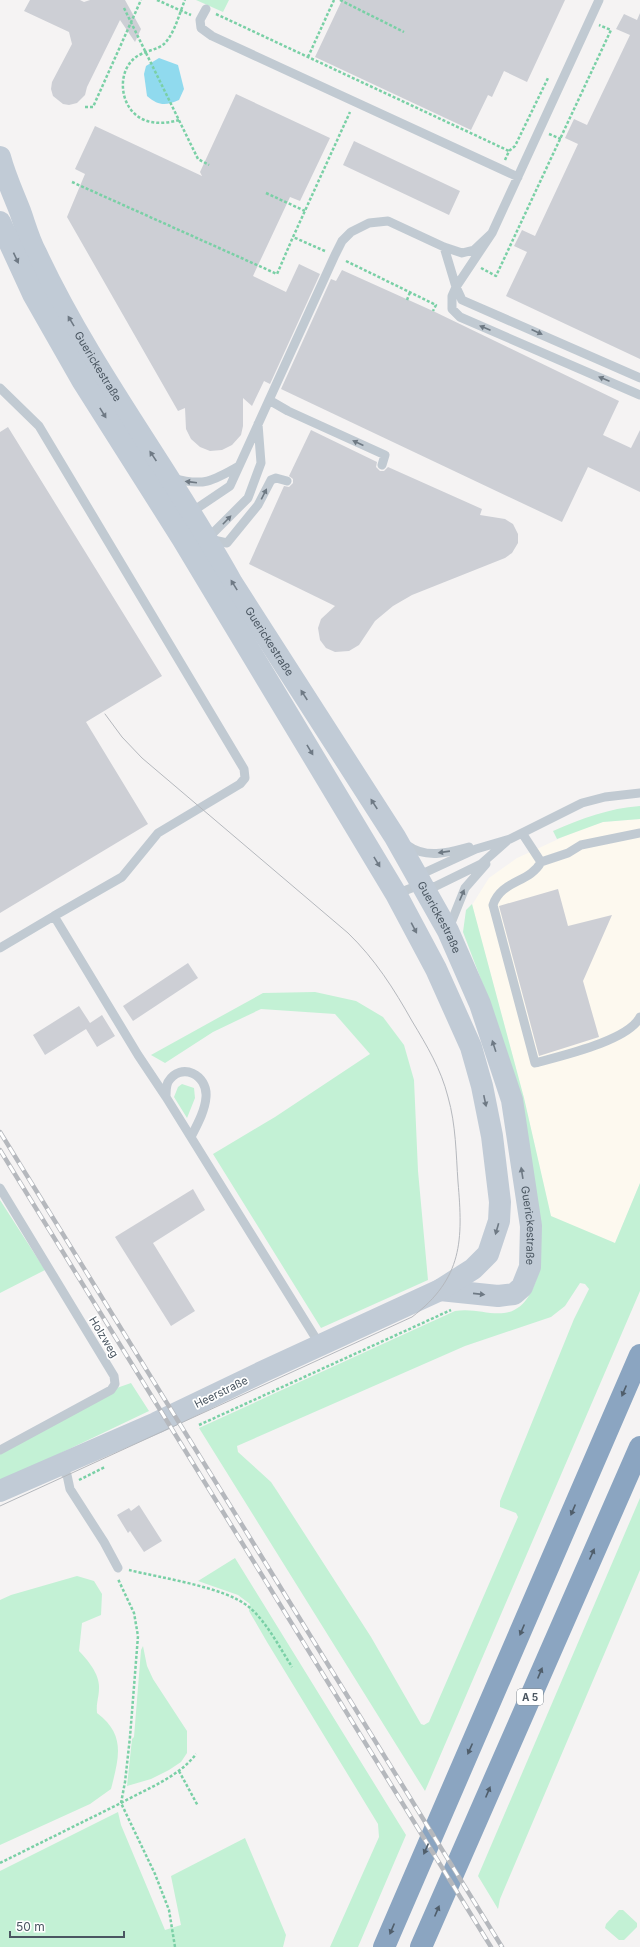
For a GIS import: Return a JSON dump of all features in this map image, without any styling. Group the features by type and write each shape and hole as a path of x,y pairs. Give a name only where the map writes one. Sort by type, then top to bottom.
{"highway":[{"path":"384,1947 640,1355"},
{"name":"A 5","path":"421,1947 640,1447"}],"main road":[{"name":"Guerickestraße","path":"0,157 5,178 35,252 59,300 146,446 191,511 232,583 395,837 448,931 480,1004 512,1100 530,1226 530,1267 522,1288 514,1294 498,1296 440,1290"},
{"name":"Guerickestraße","path":"1,227 33,294 82,380 182,538 396,894 436,969 471,1047 482,1086 492,1136 500,1202 500,1221 488,1254 472,1269 440,1290"},
{"name":"Heerstraße","path":"0,1490 156,1423 440,1290"}],"lane":[{"path":"599,0 492,233 452,296 452,309 460,317 640,395"},
{"path":"206,9 200,20 201,28 212,36 354,103 518,177"},
{"path":"287,481 276,478 271,480 258,505 227,543 208,539 182,538 191,511 203,505 230,486 342,241 351,232 369,223 388,221 444,247 462,253 474,250 492,233"},
{"path":"444,247 456,288 462,300 640,378"},
{"path":"0,388 39,426 244,769 245,774 244,781 240,784 158,833 122,877 0,948"},
{"path":"269,400 288,411 384,455 382,464"},
{"path":"208,539 248,498 260,463 258,424"},
{"path":"168,477 190,483 202,483 215,480 239,466"},
{"path":"396,894 422,884 434,887 481,864 510,839 522,832 582,803 605,797 640,793"},
{"path":"522,832 541,862"},
{"path":"640,833 581,845 568,853 541,862 538,868 530,874 502,890 496,896 493,905 535,1063 594,1046 621,1034 638,1021 640,1017"},
{"path":"395,837 415,851 427,854 459,850 494,841 510,839"},
{"path":"422,884 426,872 476,849 510,839"},
{"path":"448,931 465,888 510,839"},
{"path":"54,916 138,1055 166,1097 320,1345"},
{"path":"166,1097 168,1083 174,1074 183,1071 194,1073 201,1078 205,1088 206,1097 191,1137"},
{"name":"Holzweg","path":"0,1188 114,1376 115,1384 111,1390 0,1450"},
{"path":"56,1466 67,1475 70,1489 104,1542 118,1568"}],"path":[{"path":"85,107 93,107 141,0"},
{"path":"157,0 181,9 200,20"},
{"path":"179,120 167,124 148,122 139,118 130,110 125,100 122,80 129,63 138,56 163,45 169,37 185,0"},
{"path":"308,57 334,0"},
{"path":"340,0 404,32"},
{"path":"124,8 198,159 209,165"},
{"path":"206,9 509,151"},
{"path":"479,274 482,268 496,276 611,30"},
{"path":"501,169 509,151 515,146 549,77"},
{"path":"72,182 277,274 354,103"},
{"path":"266,193 305,211"},
{"path":"294,237 448,311 452,309"},
{"path":"407,300 410,292"},
{"path":"433,311 436,305"},
{"path":"208,1421 454,1308"},
{"path":"175,1947 169,1910 155,1874 121,1803 130,1737 138,1636 134,1613 118,1580 118,1568 224,1592 239,1599 258,1616 292,1667"},
{"path":"0,1863 121,1803 179,1771 189,1764 196,1754"},
{"path":"179,1771 198,1806"}],"shaded area":[{"path":"640,819 640,1183 615,1243 551,1217 524,1098 472,905 489,878 517,858 576,831 603,822"}],"green space":[{"path":"196,0 229,0 223,12"},
{"path":"640,806 640,819 603,822 557,839 553,831 585,818 617,809"},
{"path":"472,904 524,1098 551,1216 615,1243 640,1183 640,1291 425,1791 199,1428 455,1311 469,1310 504,1313 519,1307 530,1295 540,1264 488,998 463,932 466,910","holes":["580,1283 585,1284 589,1289 574,1319 500,1501 500,1507 516,1513 518,1517 429,1722 424,1725 421,1724 371,1637 277,1491 271,1482 238,1452 237,1446 465,1346 551,1317 565,1306"]},
{"path":"315,992 356,1001 383,1017 404,1045 414,1080 418,1171 428,1280 321,1328 213,1154 275,1117 370,1054 335,1014 261,1009 213,1032 165,1063 151,1055 263,993"},
{"path":"182,1084 194,1088 195,1098 187,1118 174,1097 178,1087"},
{"path":"0,1200 45,1270 0,1293"},
{"path":"131,1383 149,1411 0,1482 0,1450 111,1390"},
{"path":"640,1498 640,1570 500,1899 498,1909 478,1876"},
{"path":"235,1558 406,1835 358,1947 330,1947 379,1837 378,1824 267,1642 249,1611 250,1604 238,1595 198,1581"},
{"path":"77,1576 94,1581 102,1594 101,1615 82,1623 79,1651 90,1663 98,1678 99,1695 97,1713 113,1730 116,1738 118,1757 111,1789 90,1804 0,1845 0,1600 11,1595"},
{"path":"143,1646 147,1666 153,1679 187,1731 187,1753 181,1762 169,1770 151,1779 127,1786 132,1739 134,1737 141,1650"},
{"path":"118,1812 121,1825 165,1930 181,1925 171,1876 245,1838 286,1935 283,1947 0,1947 0,1871"},
{"path":"619,1910 623,1910 637,1923 637,1927 624,1940 619,1940 605,1928 606,1924"}],"water":[{"path":"159,58 178,65 184,89 179,100 166,104 155,102 147,96 144,74 146,66"}],"building":[{"path":"30,0 80,0 84,2 90,0 125,0 141,29 135,42 120,20 87,87 85,95 77,103 69,105 63,104 53,96 51,89 52,82 72,44 69,32 24,11"},
{"path":"342,0 565,0 527,82 504,71 492,97 488,95 471,130 315,57"},
{"path":"640,13 640,359 506,296 527,252 514,246 522,230 535,236 578,144 565,138 574,119 587,125 630,35 616,29 624,14 637,20"},
{"path":"236,94 330,138 300,201 290,197 253,276 286,292 299,264 320,274 270,384 264,381 252,406 243,398 243,426 241,435 232,445 222,450 210,451 200,447 191,439 186,429 185,408 178,411 67,217 85,174 75,169 95,126 202,176 200,172"},
{"path":"354,141 460,191 449,215 343,165"},
{"path":"342,270 433,311 619,401 603,435 631,448 640,430 640,492 588,467 562,522 281,389 331,279 336,281"},
{"path":"8,427 162,676 86,722 148,824 0,913 0,432"},
{"path":"311,430 377,462 376,467 380,471 384,471 388,467 482,509 480,515 505,519 513,524 518,534 518,543 512,553 505,558 412,595 393,606 375,621 359,645 349,651 335,652 326,648 320,640 318,628 321,619 335,606 249,564 284,486 289,487 293,483 293,479 289,476"},
{"path":"558,889 568,926 612,915 583,981 599,1037 539,1056 499,906"},
{"path":"188,963 198,978 133,1021 123,1006"},
{"path":"79,1006 90,1023 102,1015 115,1036 97,1047 86,1029 45,1055 33,1035"},
{"path":"193,1189 205,1210 153,1243 195,1311 171,1326 115,1237"},
{"path":"139,1505 162,1541 144,1552 130,1531 128,1533 117,1515 129,1508 131,1511"}],"tram line":[{"path":"0,1506 412,1317 429,1302 441,1288 456,1257 459,1240 460,1203 451,1108 442,1077 433,1058 391,986 367,953 348,933 142,758 122,737 105,714"}],"railway":[{"path":"0,1132 502,1947"},
{"path":"0,1150 491,1947"}]}
